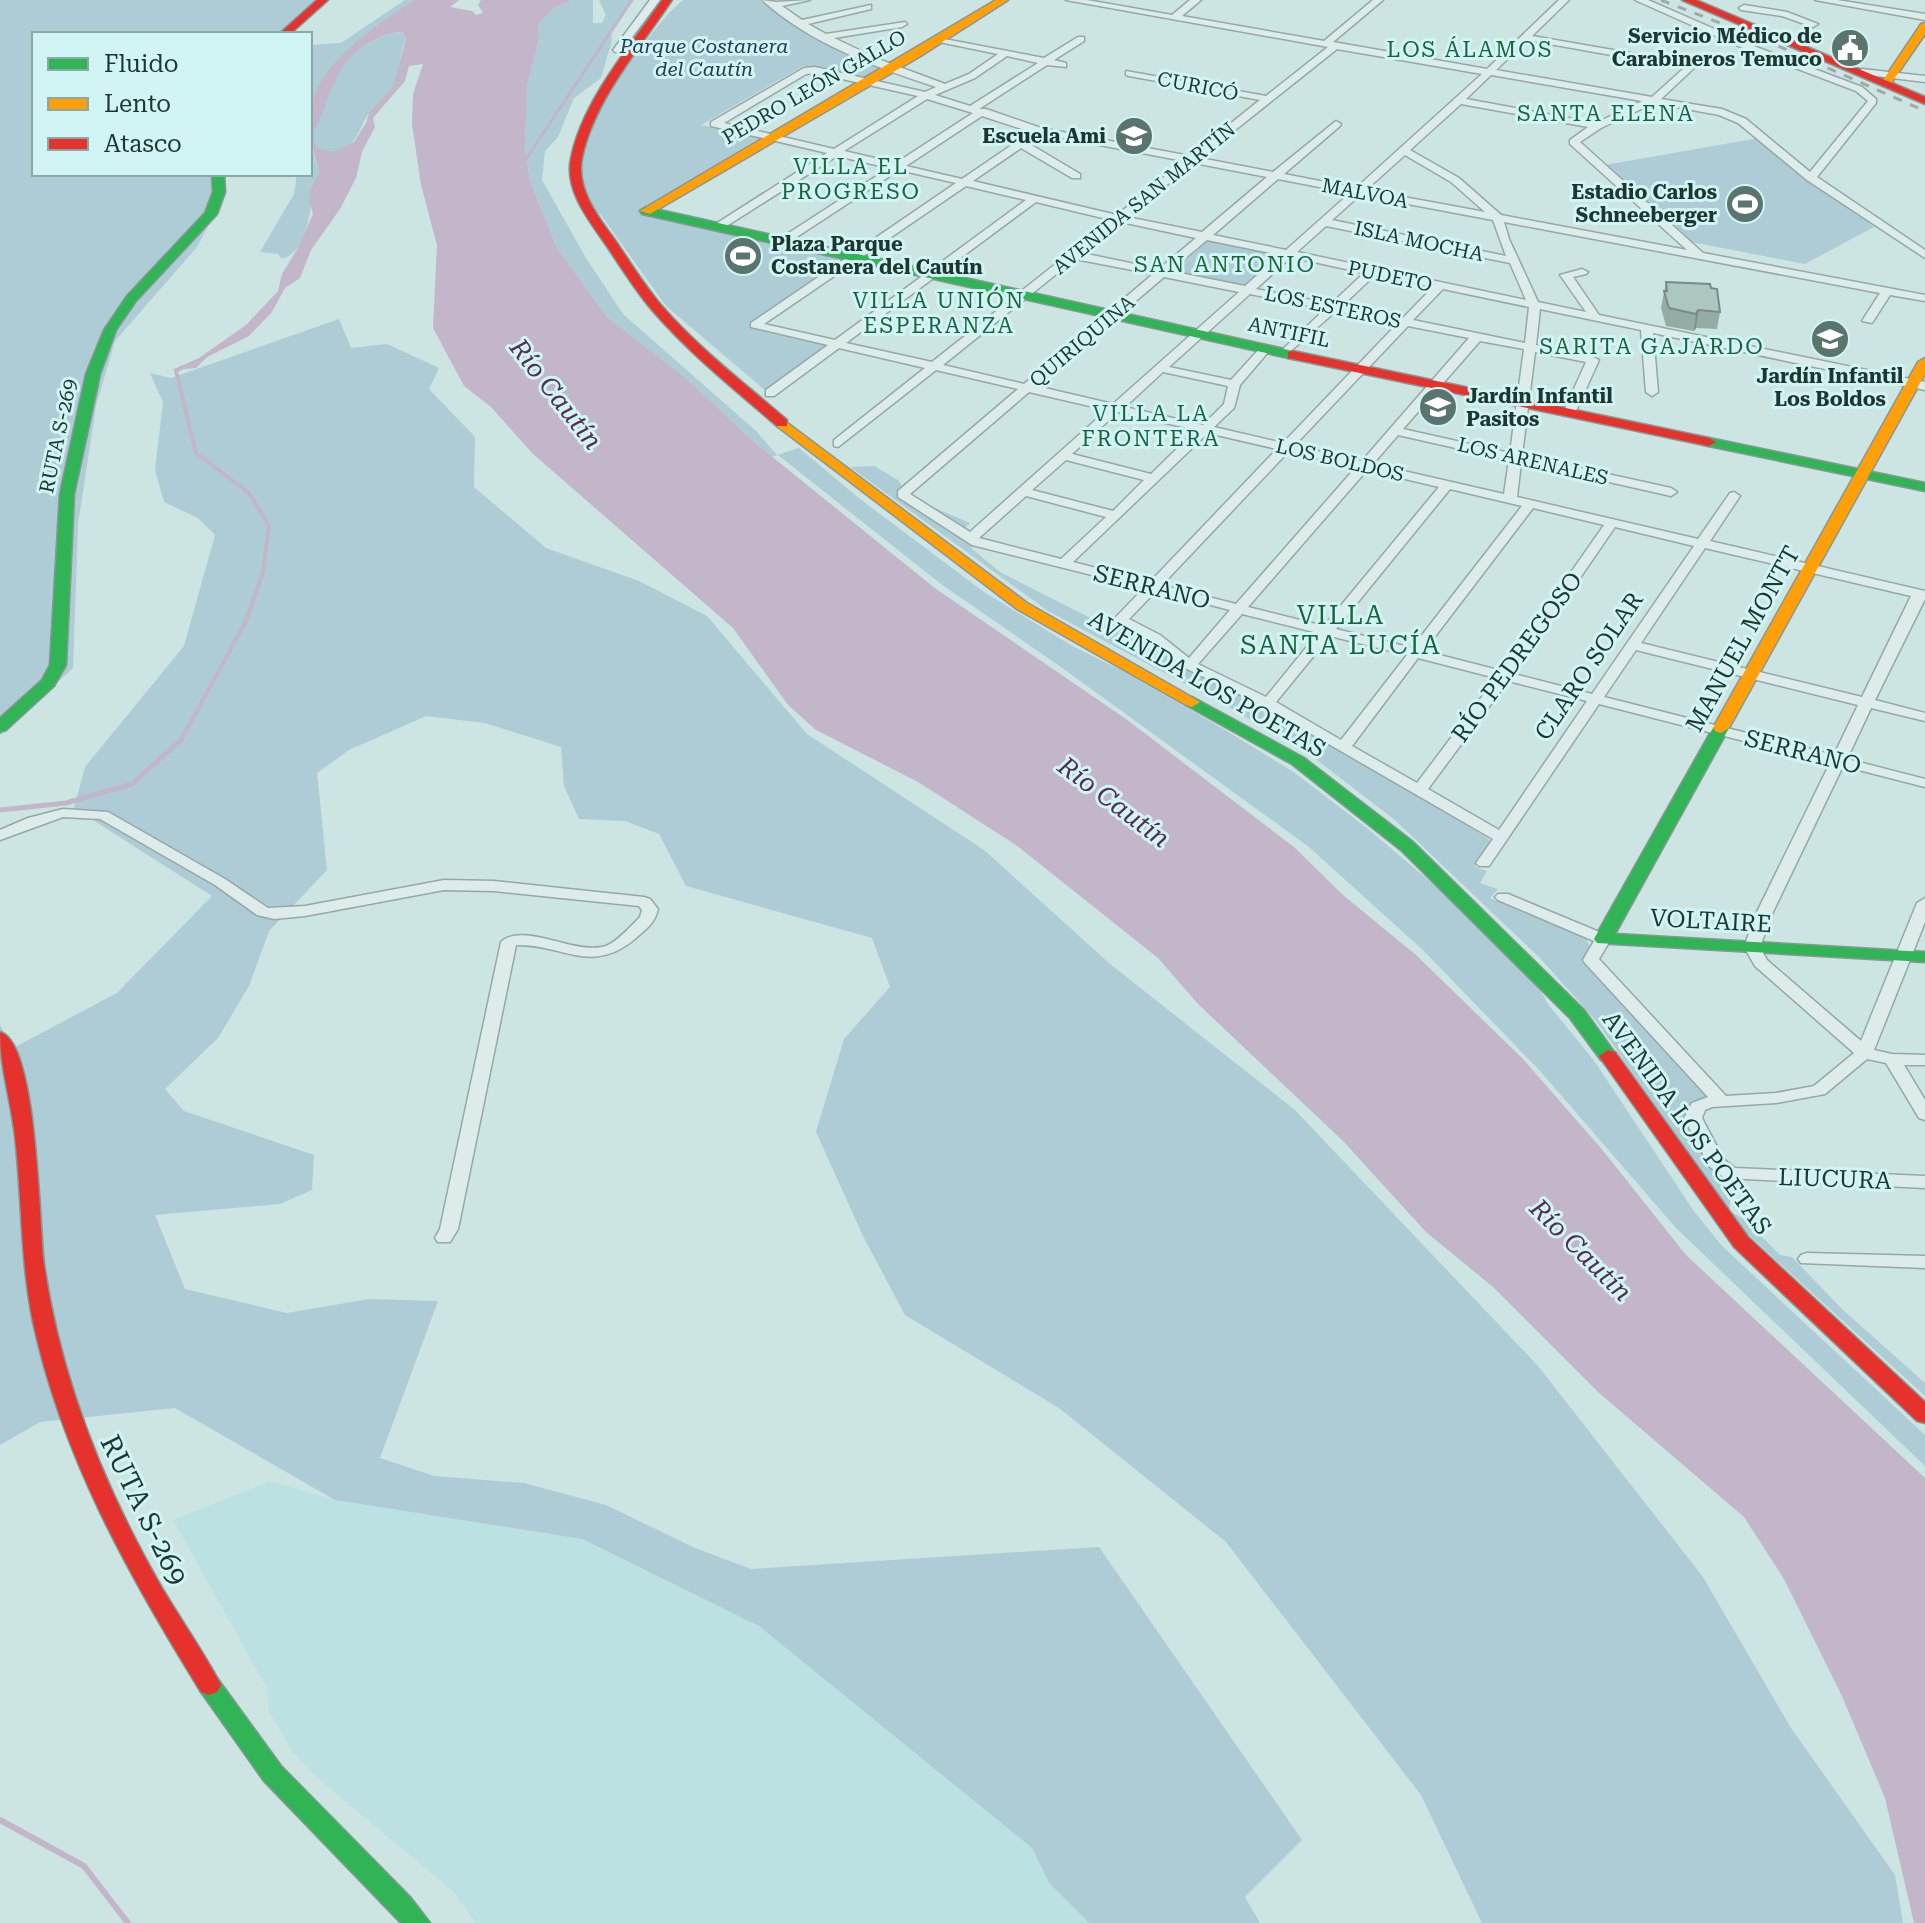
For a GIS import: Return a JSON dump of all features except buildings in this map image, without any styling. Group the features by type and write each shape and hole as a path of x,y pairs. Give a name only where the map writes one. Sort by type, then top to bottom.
{"main road":[{"path":"286,32 323,0"},
{"path":"660,5 677,0"},
{"name":"PEDRO LEÓN GALLO","path":"646,211 768,137 942,40 1003,0"},
{"path":"1687,0 1743,9 1862,72 1890,78 1925,101"},
{"name":"AVENIDA LOS POETAS","path":"660,5 598,108 581,141 575,163 579,188 589,211 654,305 693,346 803,442 966,566 1022,606 1298,761 1407,846 1577,1014 1741,1242 1925,1415"},
{"path":"1890,78 1925,26"},
{"name":"RUTA S-269","path":"0,727 48,683 58,665 67,494 85,403 102,346 137,291 211,214 219,192 218,176"},
{"name":"ANTIFIL","path":"646,211 1195,335 1925,487"},
{"name":"MANUEL MONTT","path":"1603,939 1863,473 1919,385 1925,362"},
{"name":"VOLTAIRE","path":"1603,939 1925,957"},
{"name":"RUTA S-269","path":"0,1038 8,1054 25,1135 34,1264 49,1347 74,1430 113,1521 166,1618 235,1726 282,1784 365,1865 417,1923"}],"street":[{"path":"770,3 805,0"},
{"path":"1175,17 1196,0"},
{"name":"AVENIDA SAN MARTÍN","path":"838,443 1268,99 1378,0"},
{"path":"972,537 1459,101 1564,0"},
{"path":"1640,0 1748,47 1859,89 1873,101 1811,178"},
{"path":"1820,0 1925,17"},
{"path":"1077,1 1655,99 1736,117 1811,178 1925,255"},
{"path":"770,3 825,37 889,69 945,87"},
{"path":"618,50 660,5"},
{"path":"801,23 868,7"},
{"path":"1743,9 1790,15 1813,24"},
{"path":"825,37 902,24"},
{"path":"1524,37 1691,66 1655,99 1597,126 1574,142 1700,256"},
{"path":"782,242 898,167 1081,39"},
{"path":"942,40 1063,65"},
{"path":"718,227 926,95 972,76 1006,53"},
{"name":"MALVOA","path":"716,126 716,122 809,70 926,95 1039,131 1925,298"},
{"name":"CURICÓ","path":"1129,73 1268,99"},
{"path":"1890,78 1925,79"},
{"path":"1459,101 1597,126"},
{"name":"QUIRIQUINA","path":"902,494 1336,124"},
{"name":"PUDETO","path":"716,126 1204,237 1919,385"},
{"path":"853,258 1039,131"},
{"path":"1021,143 1076,176"},
{"path":"1403,150 1455,180 1498,218 1535,307 1510,500"},
{"path":"770,393 1034,199"},
{"name":"ISLA MOCHA","path":"1324,222 1514,261"},
{"name":"LOS ESTEROS","path":"1073,255 1593,360 1570,411"},
{"name":"LOS BOLDOS","path":"853,258 755,325 1922,594"},
{"path":"1285,353 1371,272"},
{"path":"1582,272 1566,275 1596,319"},
{"path":"1439,287 1121,620 1155,638 1190,665 1268,703 1501,838"},
{"path":"1868,321 1887,291"},
{"path":"1647,330 1652,392"},
{"path":"1190,665 1477,337"},
{"path":"1063,565 1230,405 1234,384 1265,349"},
{"path":"1158,368 1234,384"},
{"name":"LOS ARENALES","path":"1396,431 1671,492"},
{"path":"1062,455 1154,479"},
{"path":"1268,703 1447,485"},
{"path":"1022,491 1115,515"},
{"name":"SERRANO","path":"902,494 977,542 1925,783"},
{"name":"CLARO SOLAR","path":"1484,863 1734,496"},
{"path":"1344,746 1530,504"},
{"name":"RÍO PEDREGOSO","path":"1420,790 1506,675 1612,523"},
{"path":"1922,594 1764,914 1752,947 1761,963 1864,1053 1892,1059 1925,1060"},
{"path":"1632,645 1925,717"},
{"path":"0,835 63,813 103,815 220,882 263,912 274,914 444,885 494,886 644,902 650,909 648,919 614,948 606,951 579,951 518,939 509,942 449,1229 444,1238"},
{"name":"VOLTAIRE","path":"1503,897 1603,939"},
{"path":"1603,939 1591,960 1722,1102 1776,1098 1819,1090 1864,1053 1925,903"},
{"path":"1892,1059 1925,1114"},
{"name":"LIUCURA","path":"1722,1102 1709,1102 1698,1107 1694,1122 1720,1168 1731,1174 1925,1182"},
{"path":"1807,1259 1925,1262"}],"shaded area":[{"path":"270,1481 335,1500 581,1539 759,1626 848,1687 1032,1848 1049,1883 1089,1923 476,1923 453,1891 317,1778 292,1751 269,1711 267,1688 173,1520"}],"green space":[{"path":"0,0 318,0 280,32 32,32 32,176 220,176 215,212 197,247 115,341 96,406 78,524 73,668 0,735"},
{"path":"405,0 414,0 367,34 340,60 312,104 312,45 341,43"},
{"path":"572,0 593,0 593,23 602,23 606,15 599,0 632,0 611,31 612,40 601,78 574,98 558,137 545,151 542,180 586,258 623,314 756,431 777,455 799,448 860,499 984,592 1295,773 1368,829 1471,916 1531,974 1548,1004 1595,1062 1693,1210 1722,1246 1925,1435 1925,1466 1676,1228 1541,1072 1424,951 1309,847 941,584 778,455 771,457 687,379 607,317 557,248 530,181 525,146 527,86 539,39 538,24 554,8"},
{"name":"Parque Costanera del Cautín","path":"683,0 759,0 794,25 880,67 866,78 803,66 701,125 759,138 641,210 845,258 751,325 829,343 766,391 666,306 601,215 593,210 583,180 581,162 585,144 607,99 654,30"},
{"path":"394,32 404,34 406,38 391,91 371,111 346,149 329,152 316,148 316,127 341,68 366,45"},
{"name":"Estadio Carlos Schneeberger","path":"1759,138 1874,227 1805,264 1691,242 1605,165"},
{"path":"312,149 319,173 308,222 299,245 292,254 282,259 278,254 260,252 294,194 297,176 312,176"},
{"path":"1208,241 1277,256 1242,288 1172,272"},
{"path":"339,319 351,348 387,344 439,368 429,389 475,437 474,487 546,548 639,581 707,616 807,734 984,850 1110,964 1295,1110 1538,1366 1703,1577 1791,1728 1895,1875 1903,1923 1482,1923 1421,1795 1226,1542 1059,1408 905,1315 863,1236 816,1132 844,1039 890,987 872,938 686,886 659,834 625,821 579,819 564,786 561,747 485,723 426,716 349,750 317,773 327,870 269,931 249,986 218,1038 165,1089 184,1111 314,1155 312,1190 280,1204 155,1215 185,1289 287,1313 369,1299 438,1301 380,1458 434,1476 524,1483 606,1505 695,1548 751,1569 1099,1547 1302,1840 1245,1897 1260,1923 1089,1923 1049,1883 1032,1848 759,1626 582,1539 335,1500 175,1408 40,1422 0,1445 0,1025 13,1048 117,993 212,896 74,808 85,767 184,646 215,535 198,518 164,502 155,470 163,402 150,373 171,378"},
{"path":"874,466 898,480 909,497 970,523 962,531 962,538 976,545 971,548 1000,572 1102,624 1111,619 1417,793 1493,842 1475,867 1487,871 1480,883 1498,889 1490,898 1586,938 1590,948 1585,963 1718,1103 1696,1106 1733,1170 1729,1211 1744,1219 1780,1255 1792,1257 1842,1309 1925,1383 1925,1396 1728,1216 1695,1162 1597,1022 1540,958 1395,820 1317,760 1236,711 1048,611 850,467"}],"water":[{"name":"Río Cautín","path":"414,0 459,0 450,7 472,11 476,15 483,13 478,5 481,0 572,0 554,8 538,24 539,39 527,86 525,146 530,181 557,248 607,317 687,379 760,447 936,589 1126,719 1294,847 1343,895 1416,955 1522,1058 1600,1147 1686,1255 1925,1478 1925,1923 1914,1923 1885,1798 1841,1694 1784,1579 1744,1517 1598,1392 1493,1287 1426,1232 1343,1141 1198,1004 1158,958 1016,845 918,782 816,730 788,705 733,628 533,454 491,407 464,386 433,328 437,245 421,185 412,124 413,94 423,64 409,66 405,81 373,118 375,127 362,152 356,178 340,209 311,250 300,278 285,288 272,312 249,336 207,357 196,368 172,370 199,358 246,325 278,291 282,274 313,214 309,201 311,188 319,173 312,143 314,95 336,62 367,34","holes":["395,32 403,33 406,38 393,87 369,113 354,142 333,152 317,148 314,136 316,126 335,81 348,60 380,37"]}],"waterway":[{"path":"524,162 632,0"},
{"path":"180,742 246,621 263,572 269,526 249,493 196,453 176,371 181,368"},
{"path":"0,810 66,803 132,784 181,740"},
{"path":"0,1820 84,1866 128,1923"}],"railway":[{"path":"1661,0 1776,45 1925,111"}],"traffic: fast":[{"path":"0,727 48,683 58,665 67,494 93,374 110,330 131,299 211,214 219,192 218,176"},
{"path":"646,211 1293,355"},
{"path":"1709,442 1925,487"},
{"path":"1192,702 1298,761 1407,846 1577,1014 1608,1056"},
{"path":"1721,728 1603,939 1925,957"},
{"path":"209,1685 273,1774 417,1923"}],"traffic: slow":[{"path":"646,211 915,55 1003,0"},
{"path":"1887,82 1925,26"},
{"path":"1721,728 1925,362"},
{"path":"782,423 1022,606 1192,702"}],"traffic: jam":[{"path":"286,32 323,0"},
{"path":"667,0 590,120 576,159 577,181 591,214 656,307 701,353 782,423"},
{"path":"1687,0 1925,101"},
{"path":"1293,355 1709,442"},
{"path":"0,1038 11,1064 23,1120 34,1264 58,1377 76,1431 122,1536 209,1685"},
{"path":"1608,1056 1741,1242 1925,1415"}],"place":[{"name":"Servicio Médico de Carabineros Temuco","path":"1850,48"},
{"name":"Escuela Ami","path":"1134,136"},
{"name":"Estadio Carlos Schneeberger","path":"1745,204"},
{"name":"Plaza Parque Costanera del Cautín","path":"743,256"},
{"name":"Jardín Infantil Los Boldos","path":"1830,339"},
{"name":"Jardín Infantil Pasitos","path":"1438,407"}],"district":[{"name":"LOS ÁLAMOS","path":"1470,49"},
{"name":"SANTA ELENA","path":"1606,113"},
{"name":"VILLA EL PROGRESO","path":"851,178"},
{"name":"SAN ANTONIO","path":"1225,264"},
{"name":"VILLA UNIÓN ESPERANZA","path":"939,312"},
{"name":"SARITA GAJARDO","path":"1652,346"},
{"name":"VILLA LA FRONTERA","path":"1151,426"},
{"name":"VILLA SANTA LUCÍA","path":"1341,630"}]}
